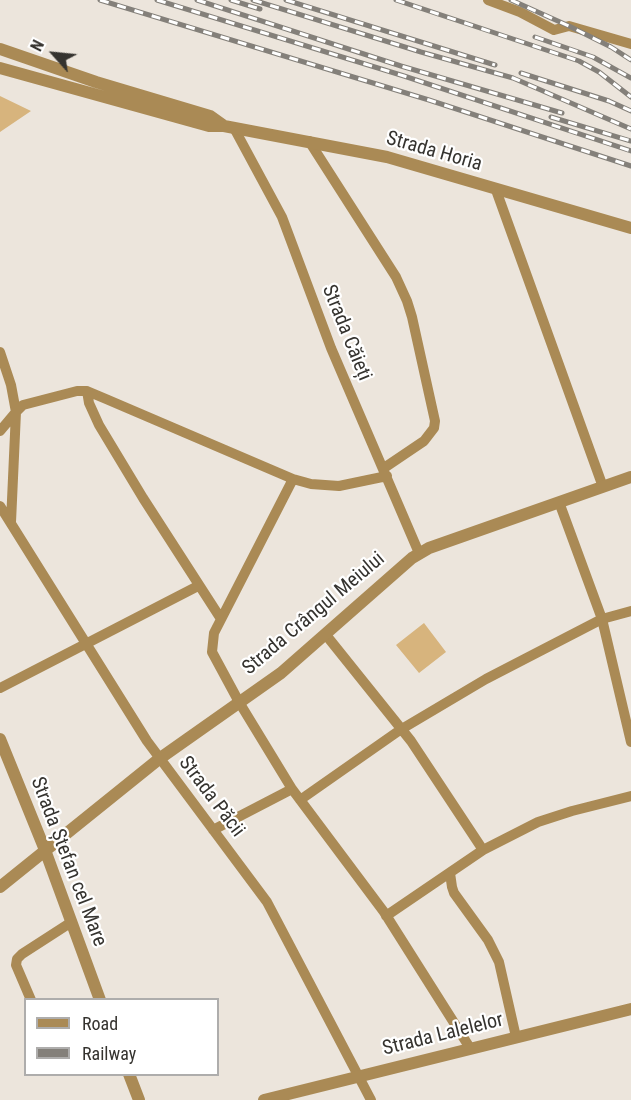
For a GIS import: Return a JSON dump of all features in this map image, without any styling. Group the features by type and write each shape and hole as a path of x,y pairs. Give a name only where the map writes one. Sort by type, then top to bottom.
{"street":[{"path":"488,0 520,12 554,30 569,26 631,44"},
{"name":"Strada Horia","path":"0,49 96,82 210,116 229,127"},
{"name":"Strada Horia","path":"0,68 209,126 229,127 387,157 631,228"},
{"name":"Strada Căieți","path":"229,127 282,217 331,348 419,553"},
{"path":"0,431 23,405 77,391 87,392 292,479 311,484 339,486 386,472 424,441 434,428 435,421 407,301 396,277 309,141"},
{"path":"496,190 603,487"},
{"path":"0,352 11,385 16,412 11,522"},
{"path":"87,392 89,403 99,425 221,620"},
{"name":"Strada Crângul Meiului","path":"0,887 159,759 281,673 419,553 631,477"},
{"path":"292,479 214,633 212,652 239,702 292,789 386,916 470,1048"},
{"path":"559,502 602,619 631,742"},
{"name":"Strada Păcii","path":"0,506 159,759 267,902 371,1100"},
{"path":"0,688 198,586"},
{"path":"300,800 400,730 486,678 602,619 631,611"},
{"path":"326,635 417,750 483,850"},
{"name":"Strada Ștefan cel Mare","path":"0,739 45,850 100,998"},
{"path":"213,830 292,789"},
{"path":"386,916 483,850 538,822 631,795"},
{"path":"450,873 454,892 488,940 499,962 516,1037"},
{"path":"31,998 16,965 17,959 70,922"},
{"name":"Strada Lalelelor","path":"264,1100 631,1009"},
{"path":"130,1076 139,1100"}],"shaded area":[{"path":"0,96 31,111 0,132"},
{"path":"424,623 446,652 419,673 396,645"}],"railway":[{"path":"100,0 429,100 631,166"},
{"path":"157,0 404,76 631,151"},
{"path":"197,0 401,66 562,113"},
{"path":"231,0 260,9"},
{"path":"253,0 513,78 631,129"},
{"path":"286,0 495,65"},
{"path":"396,0 579,61 599,72 631,97"},
{"path":"511,0 569,26 631,60"},
{"path":"535,37 593,57 631,78"},
{"path":"521,73 609,101 631,111"},
{"path":"551,117 631,141"}]}
